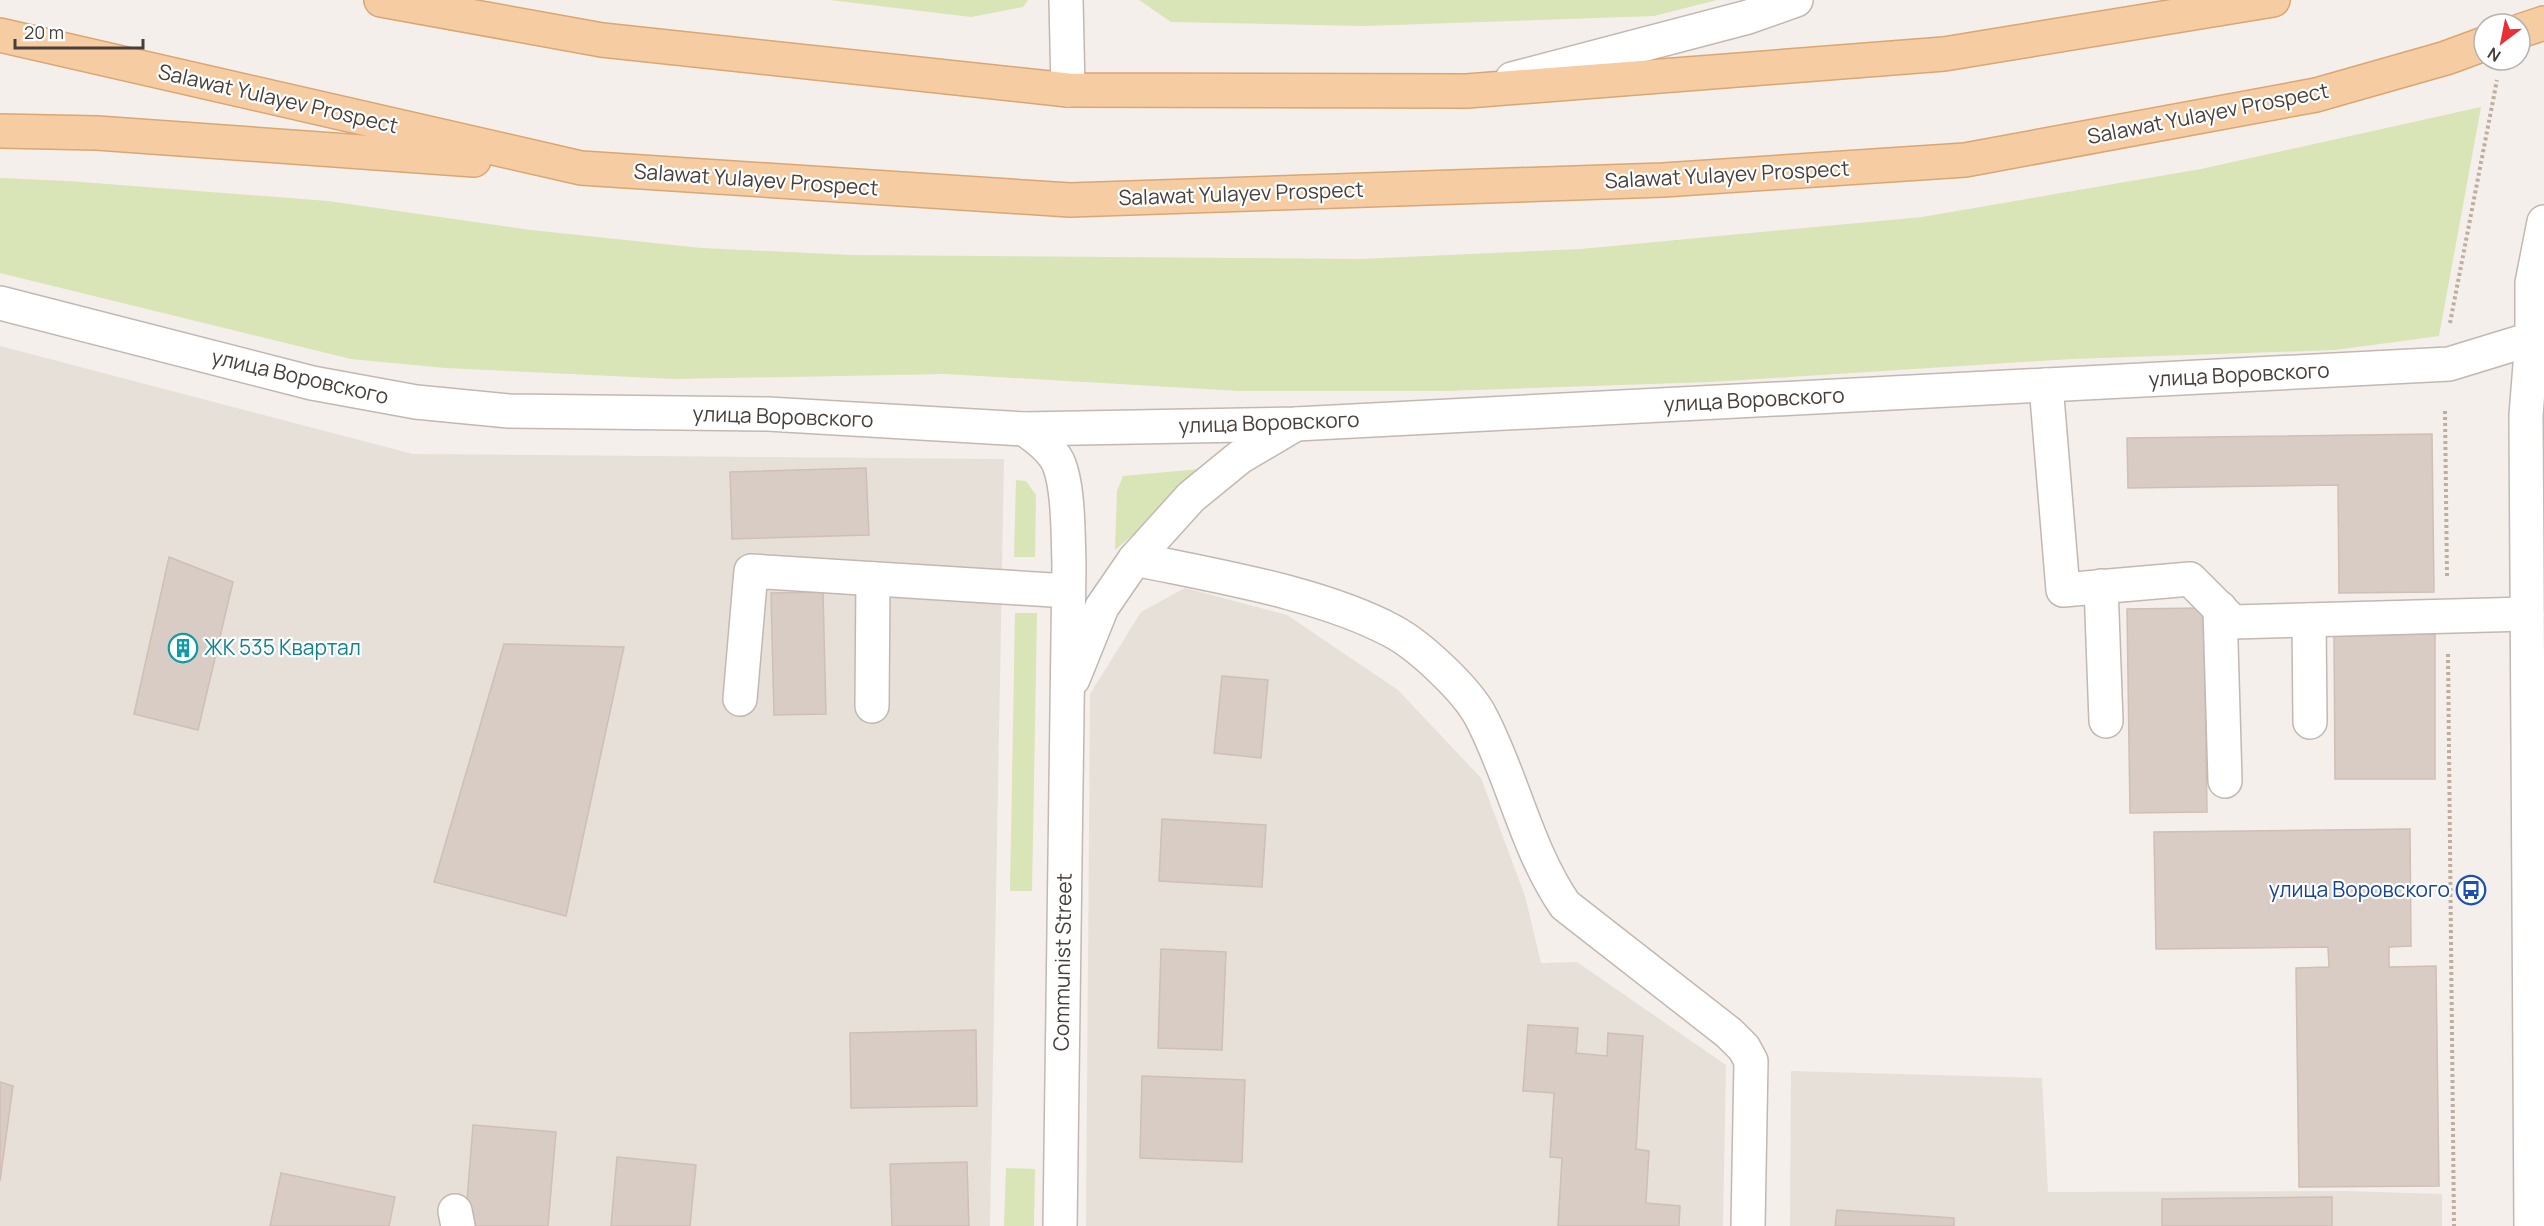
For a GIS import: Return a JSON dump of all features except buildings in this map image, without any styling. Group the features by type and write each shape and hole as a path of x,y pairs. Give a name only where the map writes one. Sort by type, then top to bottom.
{"main road":[{"path":"386,1 602,40 1068,90 1467,91 1944,54 2273,0"},
{"name":"Salawat Yulayev Prospect","path":"0,35 581,168 1070,200 1686,179 1965,160 2316,95 2446,58 2472,58"},
{"path":"0,131 97,133 581,168"}],"street":[{"path":"1066,0 1068,90"},
{"path":"1467,91 1748,17 1796,0"},
{"path":"2531,1226 2526,396 2538,337 2532,283 2544,222"},
{"name":"улица Воровского","path":"0,303 312,383 416,402 509,411 768,414 1024,429 1296,424 2449,364 2538,337"},
{"path":"2046,385 2063,590 2190,579 2233,622 2527,614"},
{"name":"Communist Street","path":"1066,697 1102,607 1136,559 1191,497 1240,457 1296,424"},
{"name":"Communist Street","path":"1024,429 1040,440 1058,462 1066,500 1068,591 1060,1226"},
{"path":"1136,559 1232,580 1328,605 1395,633 1449,675 1481,716 1548,880 1565,905 1729,1033 1744,1048 1751,1061 1748,1226"},
{"path":"740,699 751,572 1068,591"},
{"path":"872,706 873,579"},
{"path":"2101,586 2106,721"},
{"path":"2220,609 2226,781"},
{"path":"2308,620 2310,722"}],"path":[{"path":"2450,327 2482,160 2490,72"},
{"path":"2445,411 2454,1226"}],"shaded area":[{"path":"0,346 413,454 1004,459 990,1226 0,1226"},
{"path":"1185,588 1287,615 1398,690 1481,778 1525,896 1541,963 1577,962 1726,1065 1723,1226 1086,1226 1090,694 1141,612"},
{"path":"1791,1071 2042,1078 2048,1192 2346,1191 2442,1194 2442,1226 1790,1226"}],"green space":[{"path":"830,0 1028,0 1023,7 971,17"},
{"path":"1139,0 1717,0 1654,16 1364,26 1171,22"},
{"path":"2481,107 2439,336 2335,350 2071,359 1710,382 1445,391 1240,391 945,374 674,379 445,368 351,359 0,273 0,178 328,201 531,230 701,248 852,255 1361,259 1581,249 1922,217 2201,169"},
{"path":"1211,468 1115,550 1117,491 1123,476"},
{"path":"1016,480 1026,481 1036,495 1035,557 1014,557"},
{"path":"1015,613 1037,613 1032,891 1010,891"},
{"path":"1006,1168 1035,1169 1034,1226 1004,1226"}],"place":[{"name":"ЖК 535 Квартал","path":"183,648"},
{"name":"улица Воровского","path":"2471,890"}]}
